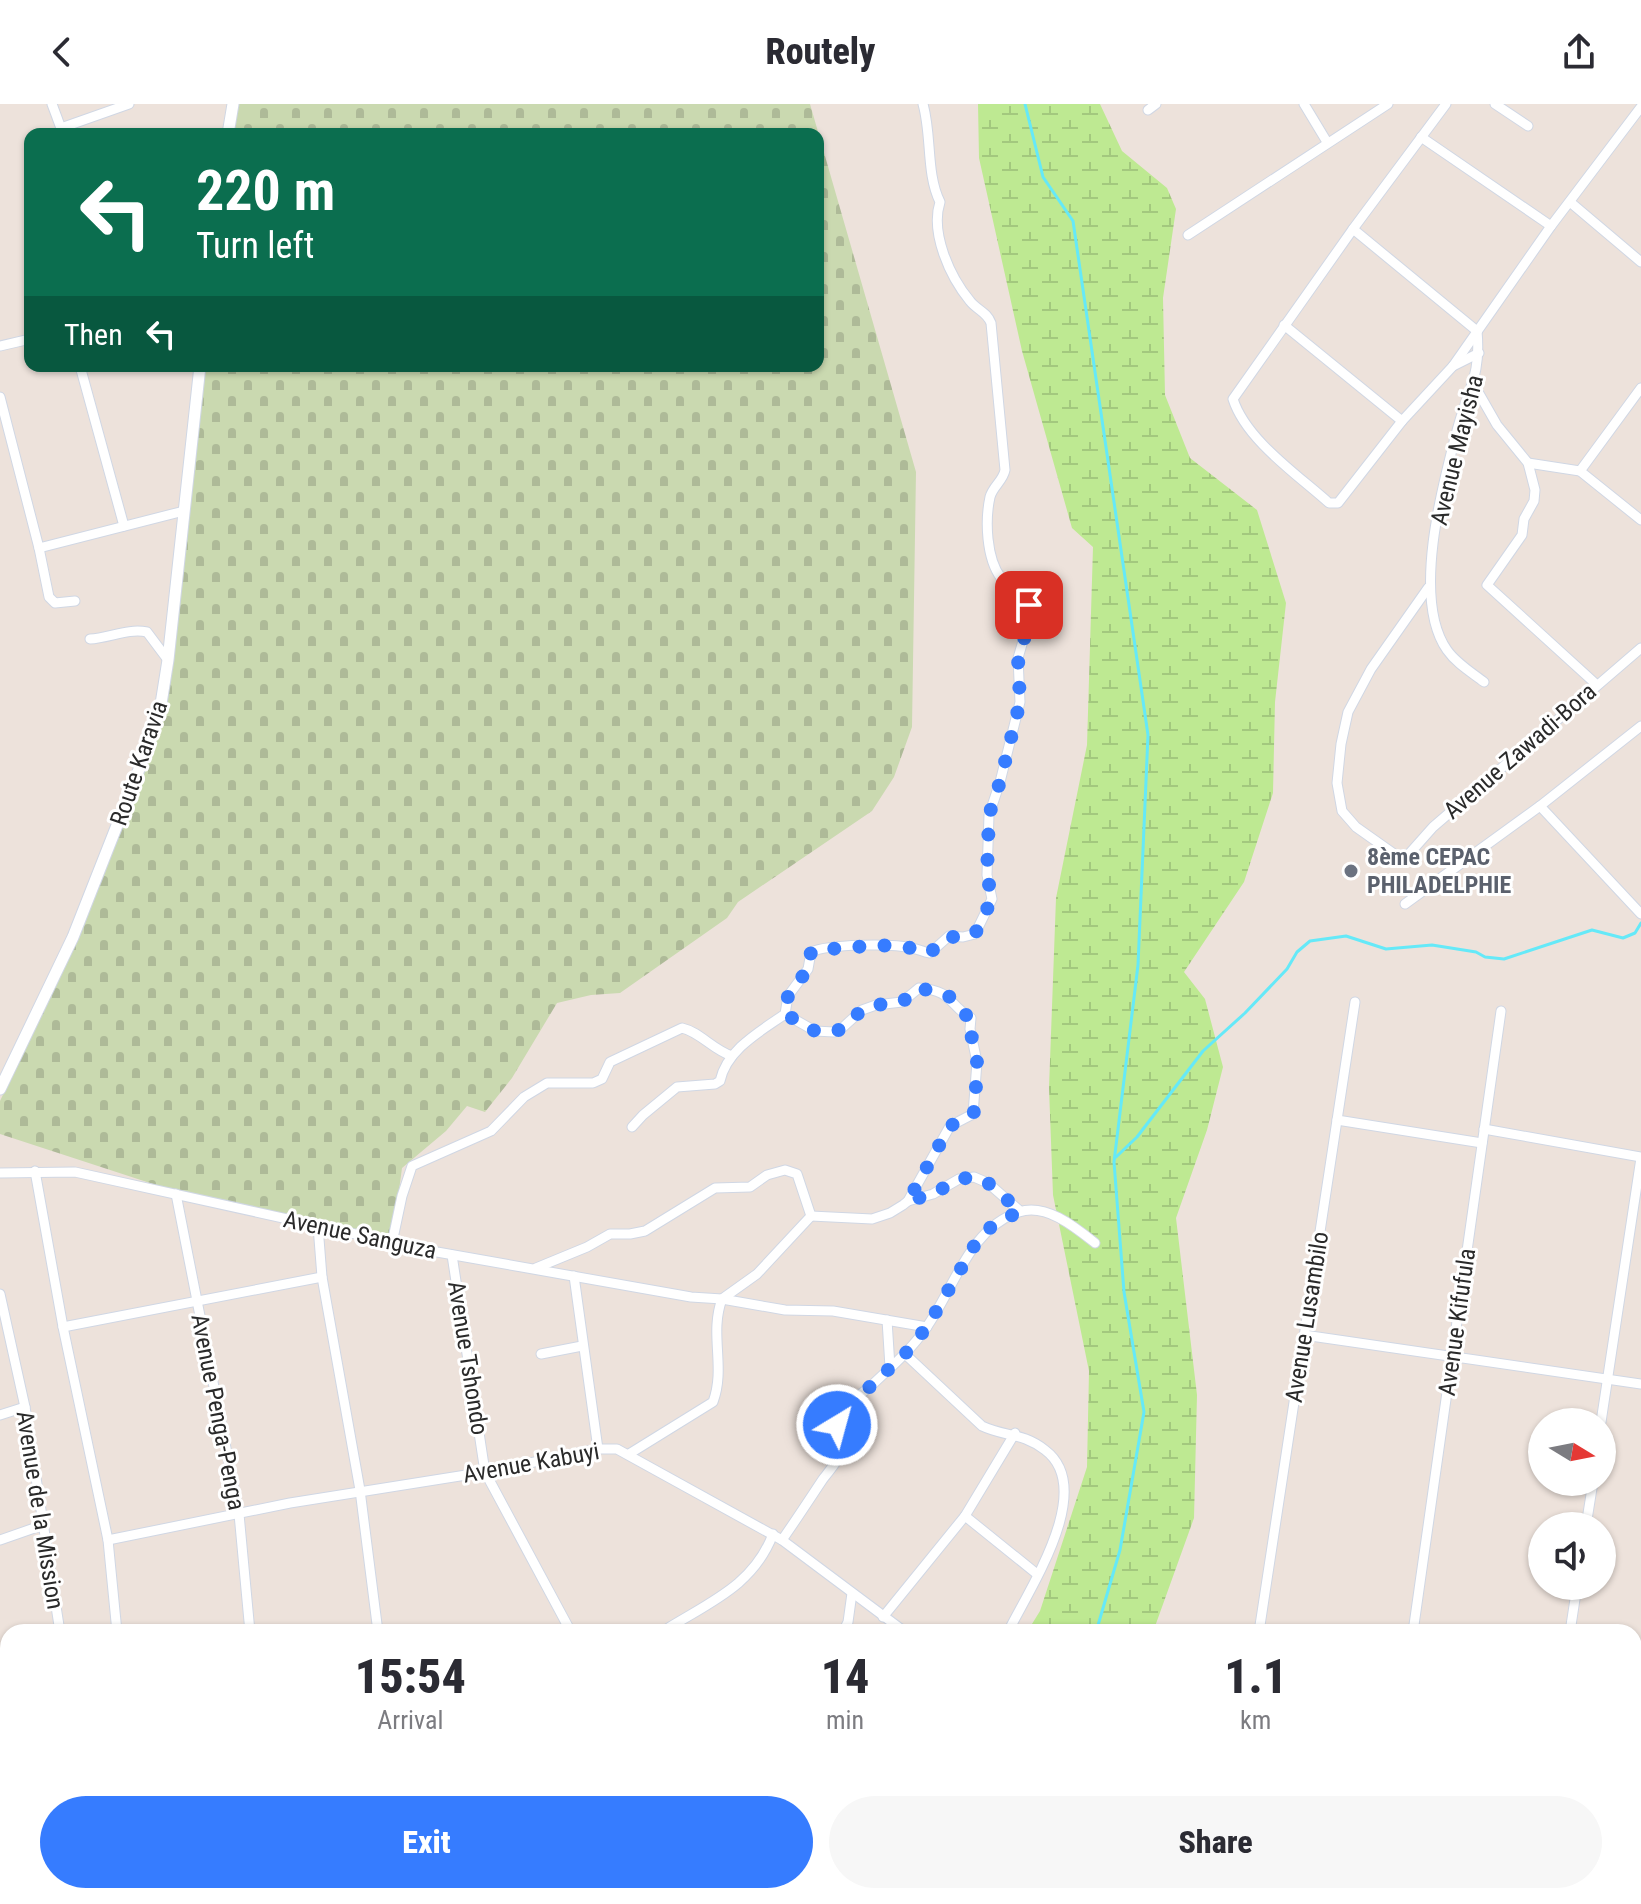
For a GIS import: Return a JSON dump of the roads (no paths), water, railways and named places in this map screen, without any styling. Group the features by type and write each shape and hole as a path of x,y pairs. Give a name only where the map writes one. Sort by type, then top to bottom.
{"street":[{"path":"52,104 61,128"},
{"path":"229,128 233,104"},
{"path":"632,1127 677,1087 718,1083 724,1066 732,1056 785,1014 788,996 808,969 811,952 880,945 930,953 945,938 975,934 992,899 987,875 989,815 1020,702 1019,649 1032,610 1001,578 992,562 990,501 993,490 1004,476 1005,463 991,323 988,315 971,303 956,284 937,226 940,202 933,190 928,124 923,104"},
{"path":"1304,104 1327,142"},
{"path":"1188,235 1388,104"},
{"path":"1446,104 1284,325 1233,401 1247,426 1261,442 1329,503 1338,503 1402,421 1453,366 1551,226 1641,107"},
{"path":"1495,104 1528,126"},
{"path":"69,128 125,105"},
{"path":"1421,137 1551,226"},
{"path":"1570,202 1641,262"},
{"path":"1353,229 1477,331"},
{"path":"1284,325 1402,421"},
{"name":"Avenue Mayisha","path":"1477,331 1479,353 1441,499 1428,588 1445,648 1484,682"},
{"path":"0,346 24,340"},
{"path":"1453,366 1479,353"},
{"path":"82,372 124,526"},
{"name":"Route Karavia","path":"0,1089 73,937 160,710 199,372"},
{"path":"1473,383 1497,425 1528,463 1534,484 1534,501 1524,519 1520,539 1487,585 1597,685"},
{"path":"1580,471 1641,388"},
{"path":"0,397 49,597 55,603 75,601"},
{"path":"1528,463 1580,471 1641,520"},
{"path":"39,548 184,511"},
{"name":"Avenue Zawadi-Bora","path":"1428,588 1371,669 1348,712 1341,744 1337,783 1342,811 1356,827 1397,856 1409,854 1433,827 1641,648"},
{"path":"90,639 127,632 147,632 168,660"},
{"path":"1405,904 1540,806 1641,726"},
{"path":"1540,806 1641,914"},
{"path":"785,1014 815,1031 834,1032 862,1010 902,1002 919,988 948,995 961,1012 971,1018 970,1029 977,1062 973,1114 950,1126 908,1201"},
{"name":"Avenue Lusambilo","path":"1260,1624 1355,1002"},
{"name":"Avenue Kifufula","path":"1414,1624 1501,1011"},
{"path":"392,1243 412,1166 491,1131 539,1086 553,1081 597,1082 602,1079 610,1062 682,1028 732,1056"},
{"path":"1337,1120 1482,1143"},
{"path":"1484,1129 1641,1158 1603,1408"},
{"path":"533,1270 610,1234 630,1234 651,1229 715,1188 750,1187 767,1175 785,1170 797,1174 811,1216"},
{"path":"35,1171 63,1327 108,1540 116,1624"},
{"name":"Avenue Sanguza","path":"0,1173 75,1172 392,1243 533,1270 691,1297 785,1310 833,1311 927,1327"},
{"path":"629,1454 713,1402 720,1377 716,1323 722,1299 757,1274 811,1216 872,1219 890,1213 908,1201 933,1194 959,1179 974,1177 988,1183 1020,1211"},
{"name":"Avenue Penga-Penga","path":"176,1194 239,1514 249,1624"},
{"path":"675,1624 743,1582 838,1457 843,1439 838,1420 905,1354 927,1327 977,1241 992,1226 1020,1211 1049,1213 1095,1243"},
{"path":"318,1226 322,1277 360,1490 377,1624"},
{"name":"Avenue Tshondo","path":"452,1255 485,1472 567,1624"},
{"path":"574,1276 598,1449"},
{"path":"63,1327 322,1277"},
{"name":"Avenue de la Mission","path":"0,1294 5,1346 25,1407 59,1624"},
{"path":"887,1320 890,1367"},
{"path":"1304,1335 1641,1384"},
{"path":"541,1354 582,1346"},
{"path":"905,1354 982,1426 993,1431 1015,1433 1046,1451 1059,1465 1064,1483 1063,1511 1058,1531 1012,1624"},
{"path":"0,1415 25,1407"},
{"path":"883,1617 965,1516 1015,1433"},
{"name":"Avenue Kabuyi","path":"108,1540 360,1490 485,1472 598,1449 617,1449 778,1537 893,1624"},
{"path":"965,1516 1037,1574"},
{"path":"0,1540 43,1525"},
{"path":"847,1624 852,1593"},
{"path":"1571,1624 1575,1600"}],"waterway":[{"path":"1025,104 1043,177 1073,221 1148,735 1138,965 1114,1162 1124,1292 1144,1412 1120,1550 1098,1624"},
{"path":"1116,1157 1137,1137 1203,1051 1245,1013 1310,941 1346,936 1386,949 1432,945 1504,959 1592,930 1623,938 1635,933 1641,923"}],"place":[{"name":"8ème CEPAC PHILADELPHIE","path":"1351,871"}]}
